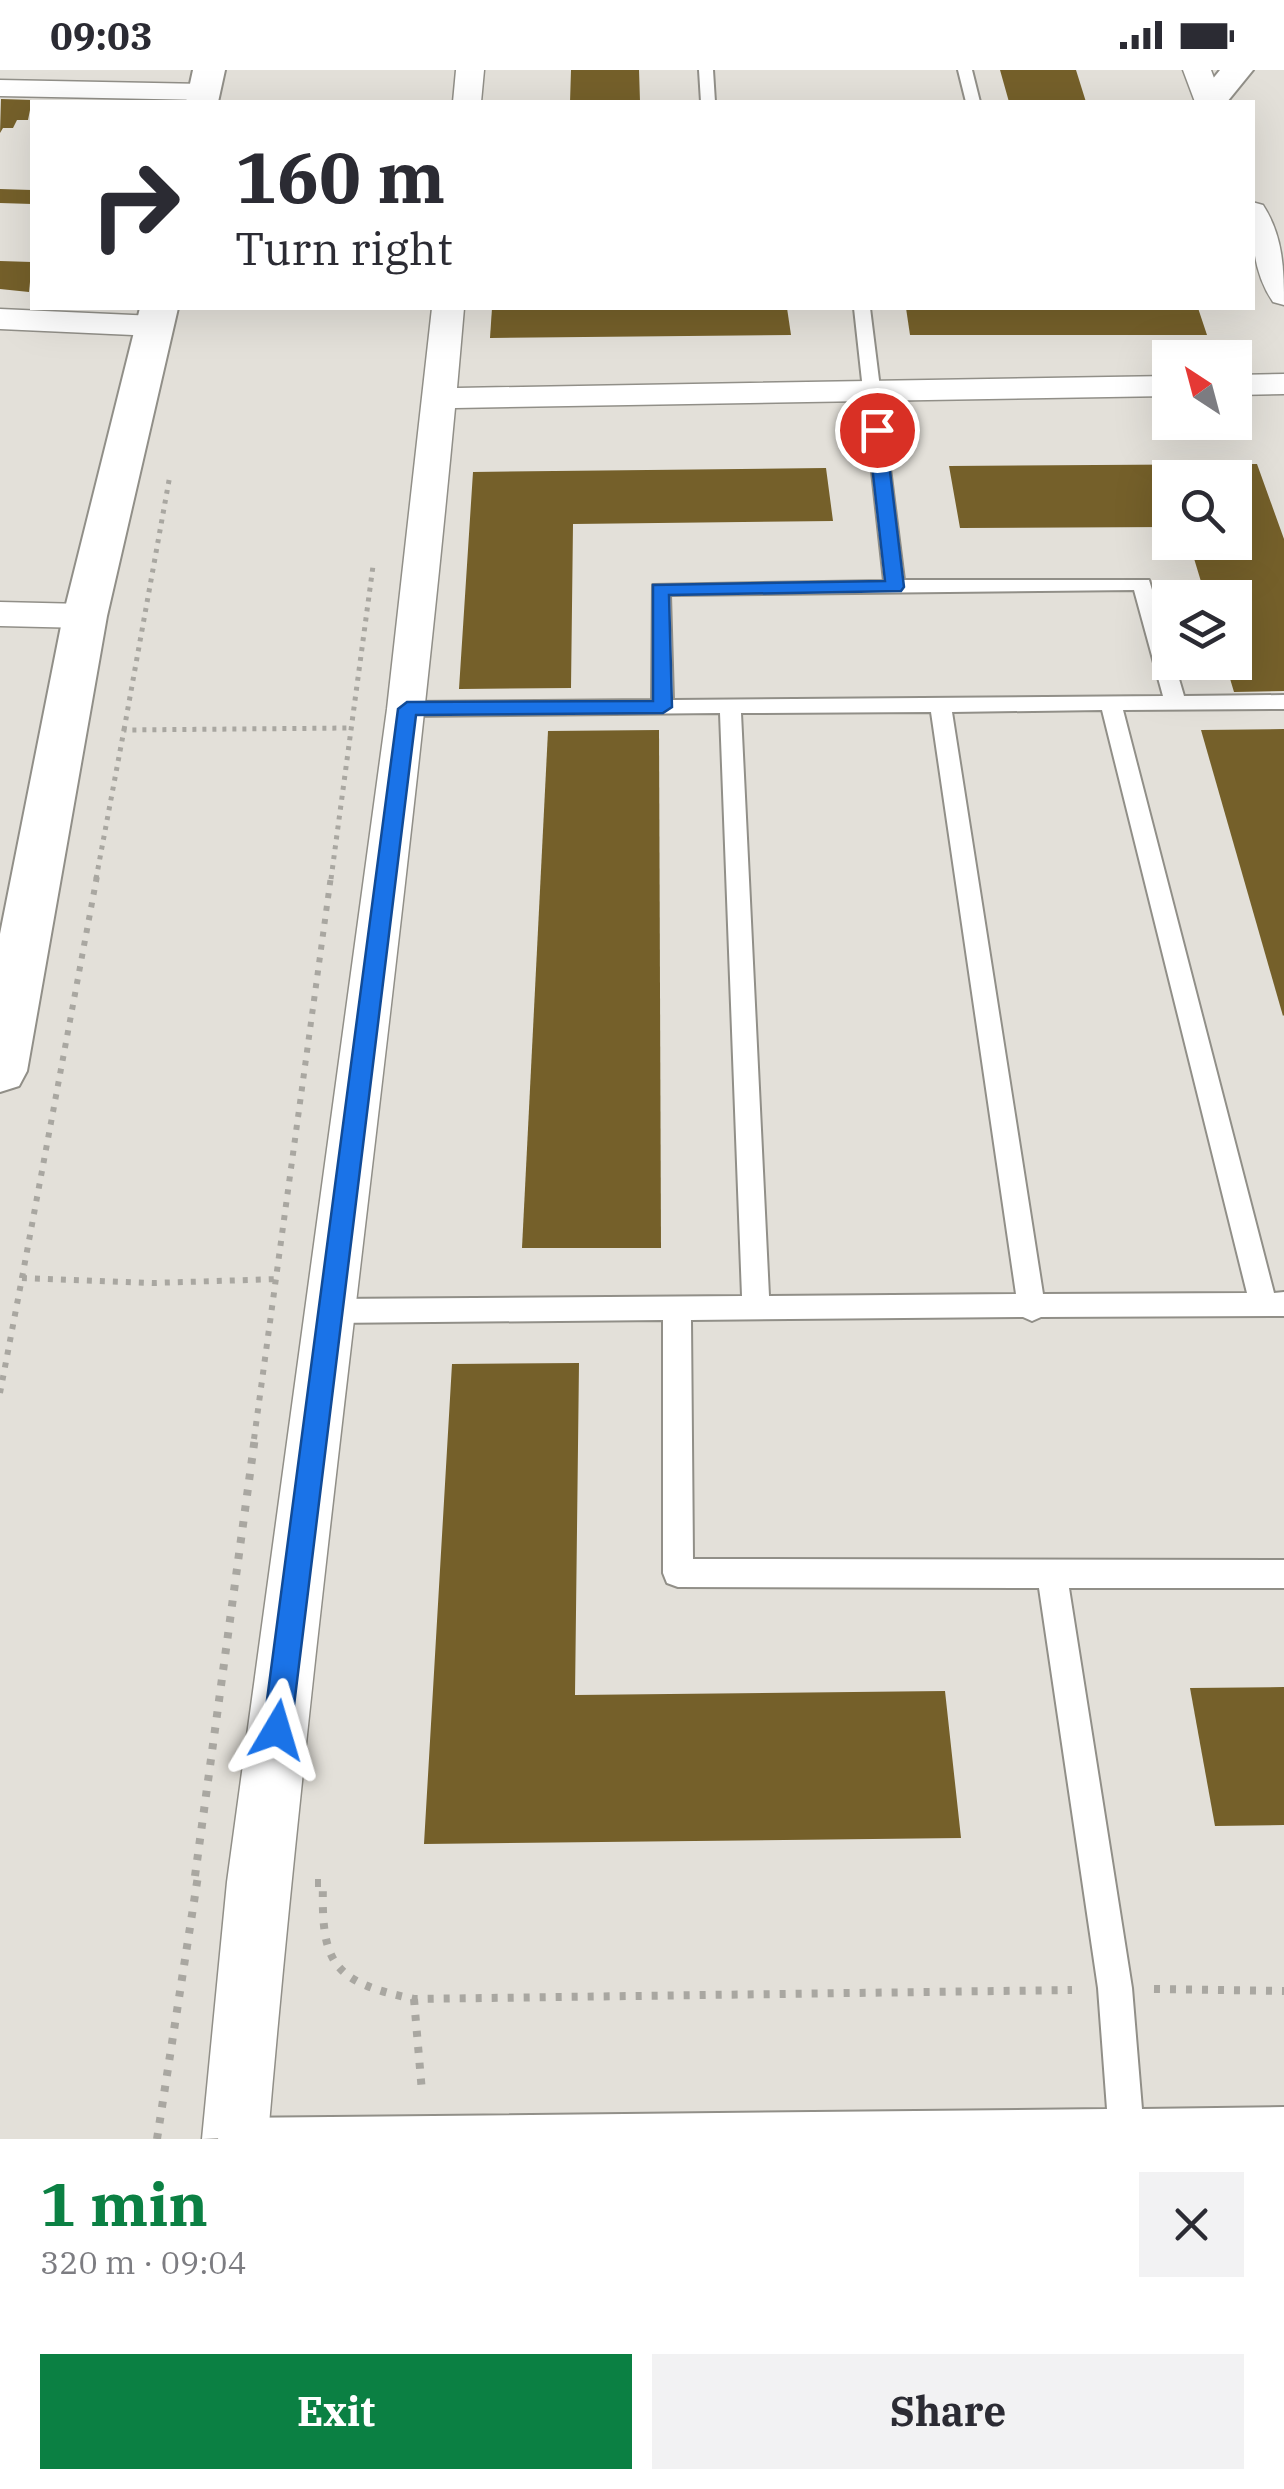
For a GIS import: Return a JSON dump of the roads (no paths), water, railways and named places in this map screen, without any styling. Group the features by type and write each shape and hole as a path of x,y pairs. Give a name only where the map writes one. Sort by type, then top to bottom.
{"street":[{"path":"467,100 470,70"},
{"path":"1197,70 1209,100"},
{"path":"1212,100 1237,70"},
{"path":"0,88 205,88"},
{"path":"1255,219 1284,295"},
{"path":"234,2136 258,1882 407,709 448,310"},
{"path":"0,320 157,317 85,616 0,1071"},
{"path":"1252,385 1284,384"},
{"path":"439,398 1152,386"},
{"path":"0,614 85,616"}],"lane":[{"path":"706,70 708,100"},
{"path":"965,70 972,100"},
{"path":"862,310 895,587"},
{"path":"663,707 660,589 1142,584 1175,702"},
{"path":"407,709 1284,702"},
{"path":"329,1311 1273,1304 1111,704"},
{"path":"940,705 1032,1308"},
{"path":"730,706 756,1308"},
{"path":"676,1308 678,1572 1284,1574"},
{"path":"1052,1574 1115,1988 1126,2126"},
{"path":"234,2136 1284,2125"}]}
